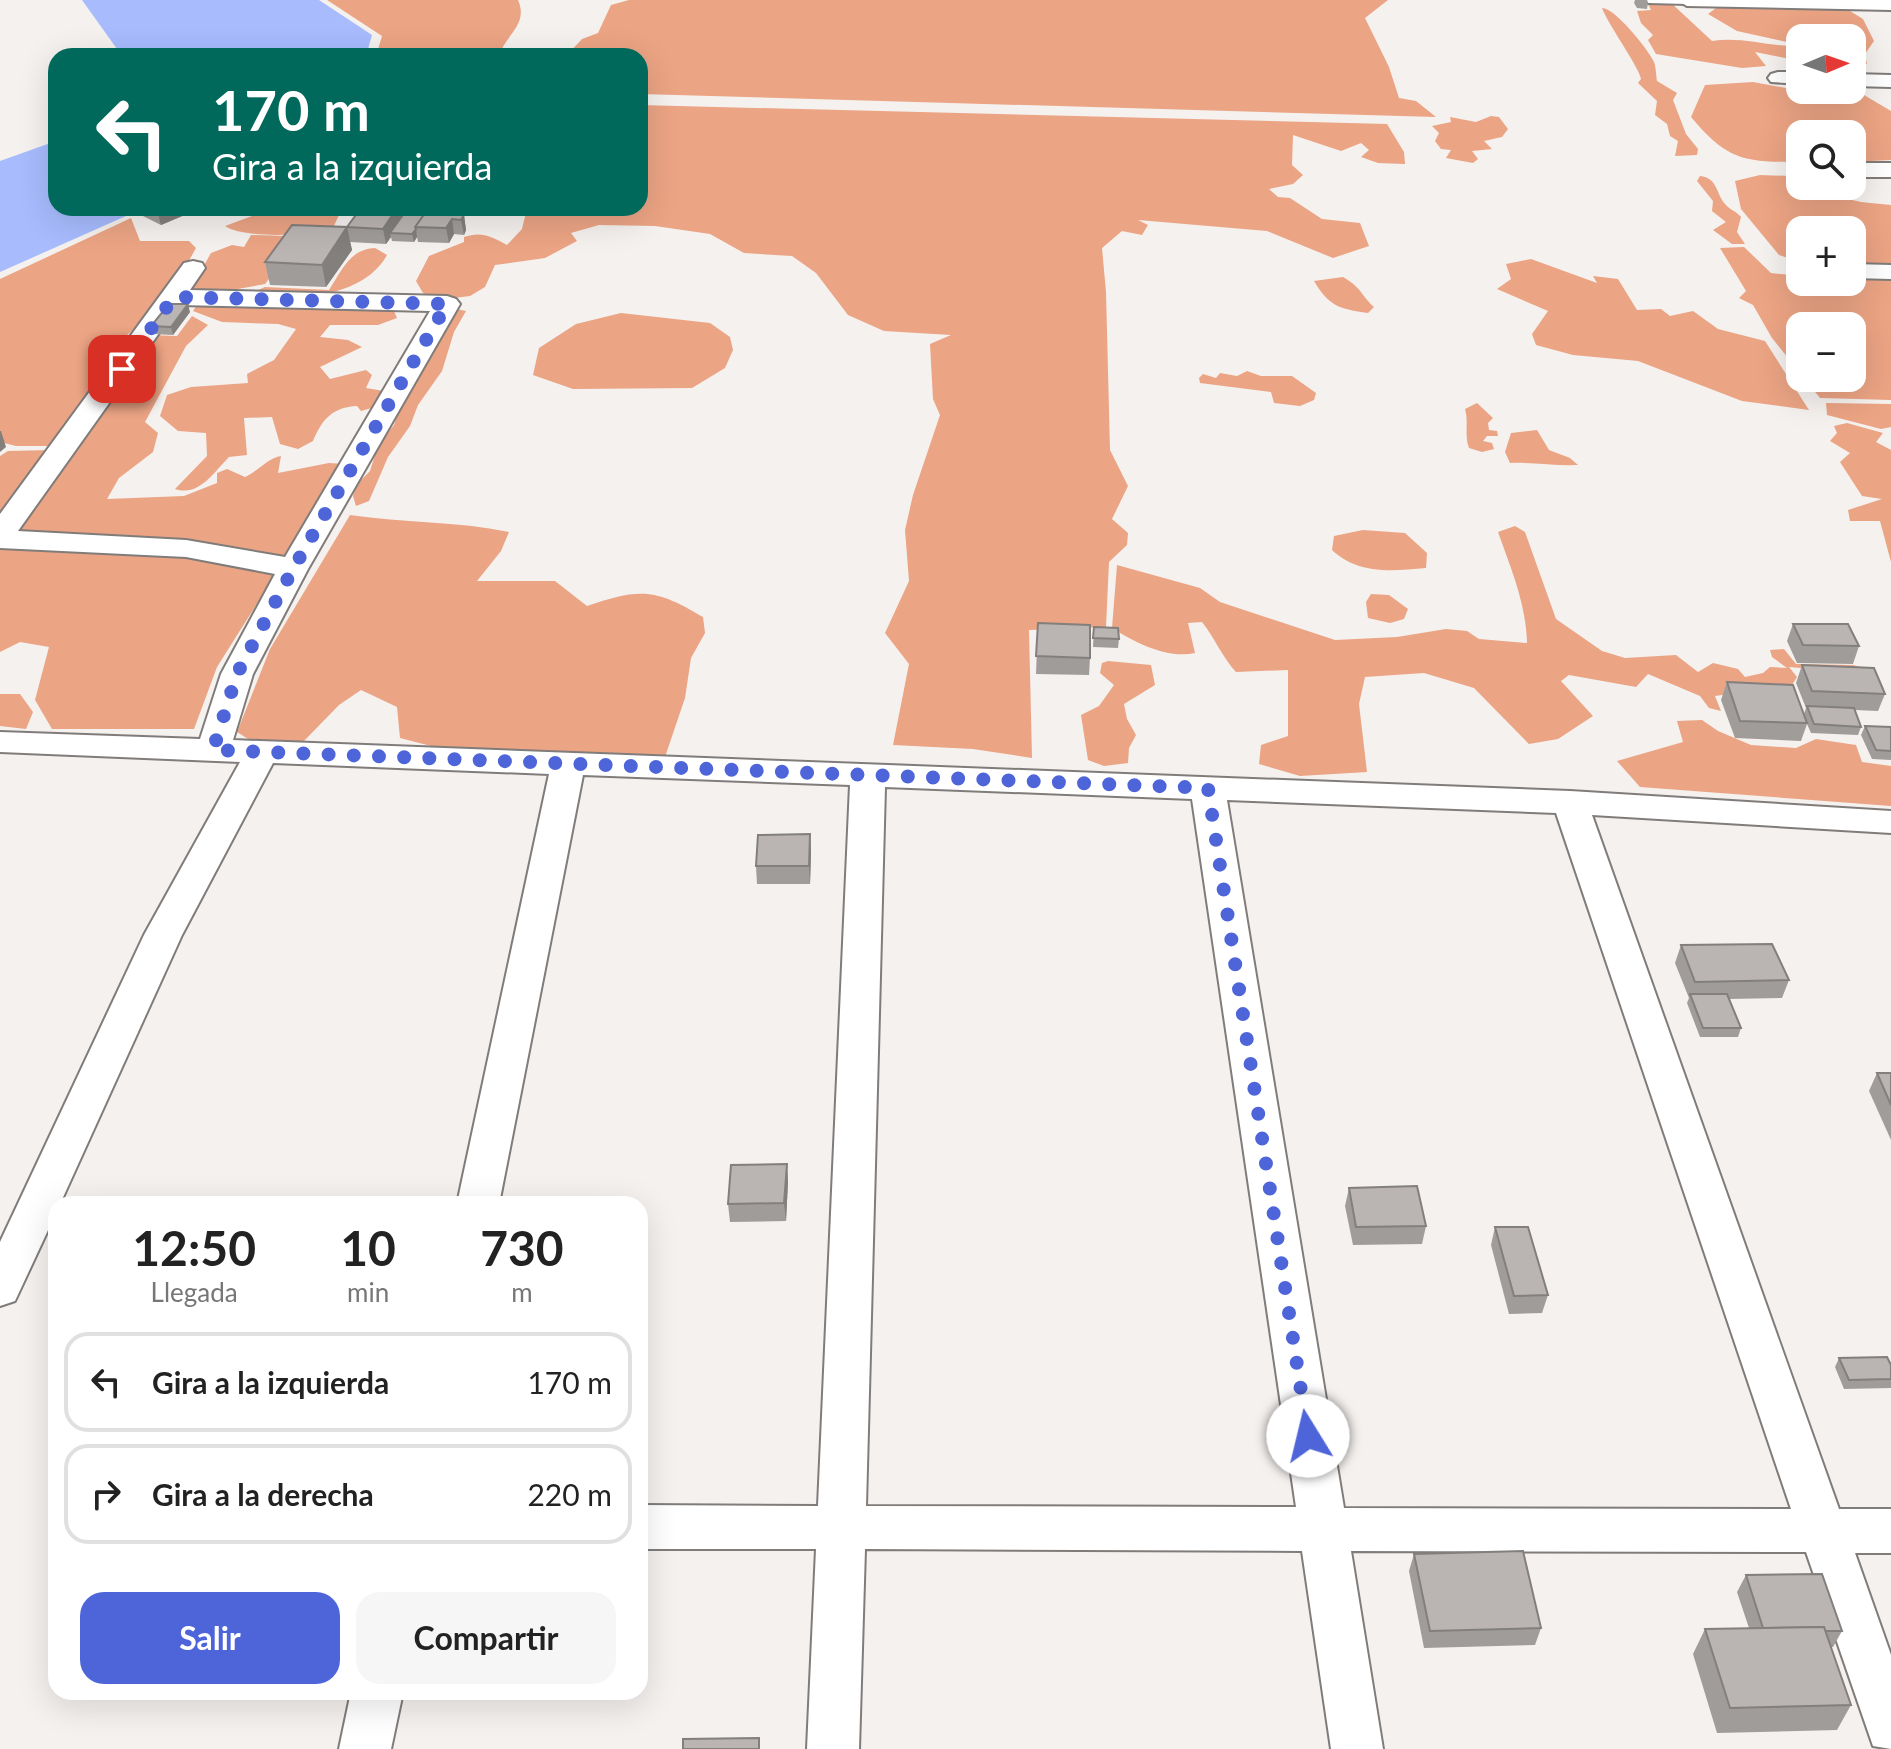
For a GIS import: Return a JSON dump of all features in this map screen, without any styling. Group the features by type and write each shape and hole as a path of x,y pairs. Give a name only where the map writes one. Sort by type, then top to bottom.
{"street":[{"path":"1687,0 1891,4"},
{"path":"1866,80 1891,81"},
{"path":"1866,170 1891,170"},
{"path":"0,537 193,268"},
{"path":"1866,271 1891,272"},
{"path":"174,297 447,304 293,569 237,674 213,750"},
{"path":"0,537 205,551 266,560 293,569"},
{"path":"0,742 1570,802 1891,822"},
{"path":"0,1288 163,935 262,752"},
{"path":"480,1196 568,764"},
{"path":"833,1749 868,775"},
{"path":"1208,788 1357,1749"},
{"path":"1570,802 1891,1728"},
{"path":"648,1527 1891,1531"},
{"path":"365,1749 375,1700"}],"lane":[{"path":"1648,0 1687,0"}],"shaded area":[{"path":"327,0 518,0 521,9 518,23 503,48 378,48 382,36"},
{"path":"629,0 1388,0 1365,18 1389,67 1399,98 1416,101 1436,117 648,94 648,48 574,48 582,39 598,33 611,5"},
{"path":"1647,2 1670,2 1712,41 1786,45 1786,59 1755,52 1766,66 1742,68 1656,54 1648,40 1653,35 1641,23 1637,11 1651,10"},
{"path":"1764,6 1850,11 1866,24 1786,24 1786,42 1737,31 1708,14 1716,8"},
{"path":"1602,8 1631,30 1654,62 1657,81 1677,93 1673,100 1686,134 1698,149 1697,155 1675,156 1678,141 1670,136 1667,124 1655,115 1657,101 1638,83 1641,79 1639,73"},
{"path":"1866,25 1874,41 1866,53"},
{"path":"1753,82 1786,88 1786,104 1866,104 1866,96 1891,111 1891,160 1866,161 1866,120 1786,120 1786,162 1738,156 1716,143 1691,117 1705,85"},
{"path":"648,105 1387,124 1404,152 1405,164 1378,163 1361,157 1369,150 1361,143 1341,151 1293,135 1292,165 1303,175 1293,184 1269,189 1278,197 1290,198 1322,219 1360,223 1369,246 1333,258 1267,231 1138,220 1148,225 1142,235 1122,231 1102,248 1110,450 1128,486 1112,519 1128,533 1127,545 1109,562 1106,627 1029,630 1032,758 973,749 893,745 909,664 885,633 909,581 905,530 913,495 940,415 933,399 930,344 951,335 884,331 848,315 816,273 792,256 744,253 710,234 655,226 599,225 571,233 577,241 545,258 495,265 485,287 470,296 438,300 423,293 416,281 429,256 464,242 464,237 476,234 507,245 522,229 525,216 648,216"},
{"path":"1491,116 1499,117 1508,129 1502,137 1484,141 1492,149 1472,151 1478,159 1473,163 1446,158 1451,150 1441,149 1435,141 1439,133 1432,126 1451,122 1450,117 1476,122"},
{"path":"1760,175 1786,176 1786,200 1852,200 1891,205 1891,269 1866,268 1866,216 1786,216 1786,257 1779,255 1741,209 1735,181"},
{"path":"1700,176 1710,180 1725,204 1741,217 1737,232 1745,244 1732,244 1713,230 1726,222 1712,211 1713,201 1697,181"},
{"path":"252,216 339,216 333,228 310,233 247,233 225,226"},
{"path":"131,218 140,241 189,241 196,248 171,293 124,338 97,399 57,446 16,446 0,442 0,279"},
{"path":"251,235 321,237 295,246 265,284 199,296 189,292 211,253 232,245 244,247"},
{"path":"1744,247 1771,273 1786,275 1786,296 1866,296 1866,276 1891,277 1891,400 1820,398 1815,392 1866,392 1866,312 1786,312 1786,356 1753,305 1739,298 1746,291 1720,248"},
{"path":"375,248 387,255 363,280 347,288 310,296 256,291 265,287 329,290 353,256"},
{"path":"1531,259 1597,283 1593,276 1618,279 1637,310 1661,309 1670,316 1693,311 1718,329 1765,341 1786,374 1786,392 1798,392 1809,410 1742,401 1638,361 1573,355 1536,345 1532,334 1548,311 1497,289 1511,279 1506,264"},
{"path":"1343,277 1374,307 1368,313 1336,305 1314,281"},
{"path":"200,300 393,309 397,318 378,325 330,325 320,337 348,340 362,347 320,367 330,379 366,370 372,375 366,388 384,391 375,407 361,411 357,406 349,407 329,416 313,441 298,449 280,444 272,417 244,418 247,455 229,457 198,487 184,491 175,489 207,456 206,433 178,431 160,416 167,395 191,387 248,383 247,374 274,360 296,329 278,324 222,322 193,311"},
{"path":"456,309 466,311 454,332 442,371 388,457 369,501 356,506 353,496 357,484 370,471 378,445 394,425 401,403 411,391"},
{"path":"621,313 710,323 730,337 733,350 725,368 692,388 573,389 533,375 539,348 576,324"},
{"path":"192,316 208,325 186,346 145,422 158,433 153,452 119,478 107,499 184,496 217,483 217,473 227,469 245,477 281,456 278,473 329,463 345,464 217,667 194,729 52,729 35,700 49,647 20,642 0,652 0,527 149,335 177,336"},
{"path":"1247,371 1261,376 1292,376 1316,393 1314,400 1300,406 1274,403 1271,392 1200,383 1199,378 1203,374 1216,378 1220,373 1237,376"},
{"path":"1477,403 1493,418 1488,423 1489,430 1497,431 1498,436 1487,436 1483,441 1492,443 1494,449 1482,452 1469,448 1467,438 1465,409"},
{"path":"1826,403 1891,404 1891,427 1881,429 1827,415"},
{"path":"1847,423 1883,433 1876,442 1891,450 1891,562 1880,521 1850,521 1848,510 1882,499 1862,496 1840,462 1850,453 1830,441 1837,433 1834,426"},
{"path":"1537,430 1549,450 1570,458 1578,465 1510,463 1505,452 1511,433"},
{"path":"52,450 0,512 0,456 8,451"},
{"path":"350,515 509,532 501,551 477,581 555,581 587,606 634,594 659,596 703,617 705,633 691,658 685,698 665,757 431,746 400,738 397,707 361,690 339,705 303,742 253,742 237,732 270,649"},
{"path":"1515,526 1525,532 1556,619 1602,651 1625,658 1676,655 1698,672 1713,663 1738,669 1745,677 1763,673 1770,667 1787,668 1772,657 1770,650 1784,649 1796,664 1853,665 1861,667 1860,673 1789,667 1797,677 1792,685 1715,696 1721,711 1709,708 1700,696 1648,674 1636,687 1569,675 1561,681 1593,716 1558,739 1529,744 1474,688 1424,673 1365,677 1359,704 1367,772 1300,776 1259,764 1261,745 1288,736 1288,670 1236,672 1202,622 1188,623 1195,653 1184,654 1163,652 1112,628 1117,565 1200,588 1220,602 1335,640 1397,637 1446,629 1467,631 1479,639 1527,643 1521,600 1498,532"},
{"path":"1363,530 1405,533 1427,553 1426,568 1376,570 1353,564 1332,550 1334,536"},
{"path":"1371,594 1389,595 1408,609 1404,619 1390,623 1368,618 1366,602"},
{"path":"1102,663 1151,665 1155,685 1124,704 1127,719 1136,735 1129,748 1128,763 1104,766 1088,760 1081,715 1099,706 1114,685 1100,673"},
{"path":"0,694 20,694 33,712 26,729 0,726"},
{"path":"1702,720 1718,731 1751,745 1796,748 1816,739 1856,745 1862,762 1891,766 1891,806 1640,787 1617,761 1683,742 1677,721"}],"water":[{"path":"82,0 319,0 372,35 368,48 116,48"},
{"path":"48,144 48,216 126,216 0,272 0,161"}],"building":[{"path":"355,216 392,216 383,229 347,227"},
{"path":"402,216 423,216 412,234 390,233"},
{"path":"423,216 463,216 461,220 452,219 446,228 415,227"},
{"path":"292,225 347,227 322,265 265,262"},
{"path":"169,304 188,304 171,327 151,326"},
{"path":"1038,623 1090,625 1090,658 1036,656"},
{"path":"1793,624 1848,624 1859,646 1803,645"},
{"path":"1094,627 1118,628 1119,639 1093,638"},
{"path":"1802,665 1874,668 1885,694 1812,691"},
{"path":"1727,682 1793,685 1807,723 1740,721"},
{"path":"1807,706 1854,708 1861,727 1814,724"},
{"path":"1865,726 1891,727 1891,751 1876,750"},
{"path":"810,834 809,866 756,866 758,835"},
{"path":"1772,944 1789,980 1695,982 1681,945"},
{"path":"1690,994 1727,994 1741,1028 1703,1028"},
{"path":"1877,1073 1891,1073 1891,1105"},
{"path":"787,1164 784,1203 728,1204 731,1165"},
{"path":"1417,1186 1426,1226 1356,1227 1349,1188"},
{"path":"1495,1227 1528,1227 1548,1295 1514,1296"},
{"path":"1887,1357 1891,1365 1891,1379 1849,1380 1839,1358"},
{"path":"1523,1551 1541,1628 1430,1631 1414,1554"},
{"path":"1822,1574 1842,1631 1825,1631 1824,1627 1763,1628 1746,1575"},
{"path":"1824,1627 1851,1705 1730,1708 1705,1629"},
{"path":"759,1738 759,1749 683,1749 683,1739"}],"route":[{"path":"122,369 174,297 447,304 293,569 237,674 213,750 1208,788 1308,1436"}]}
